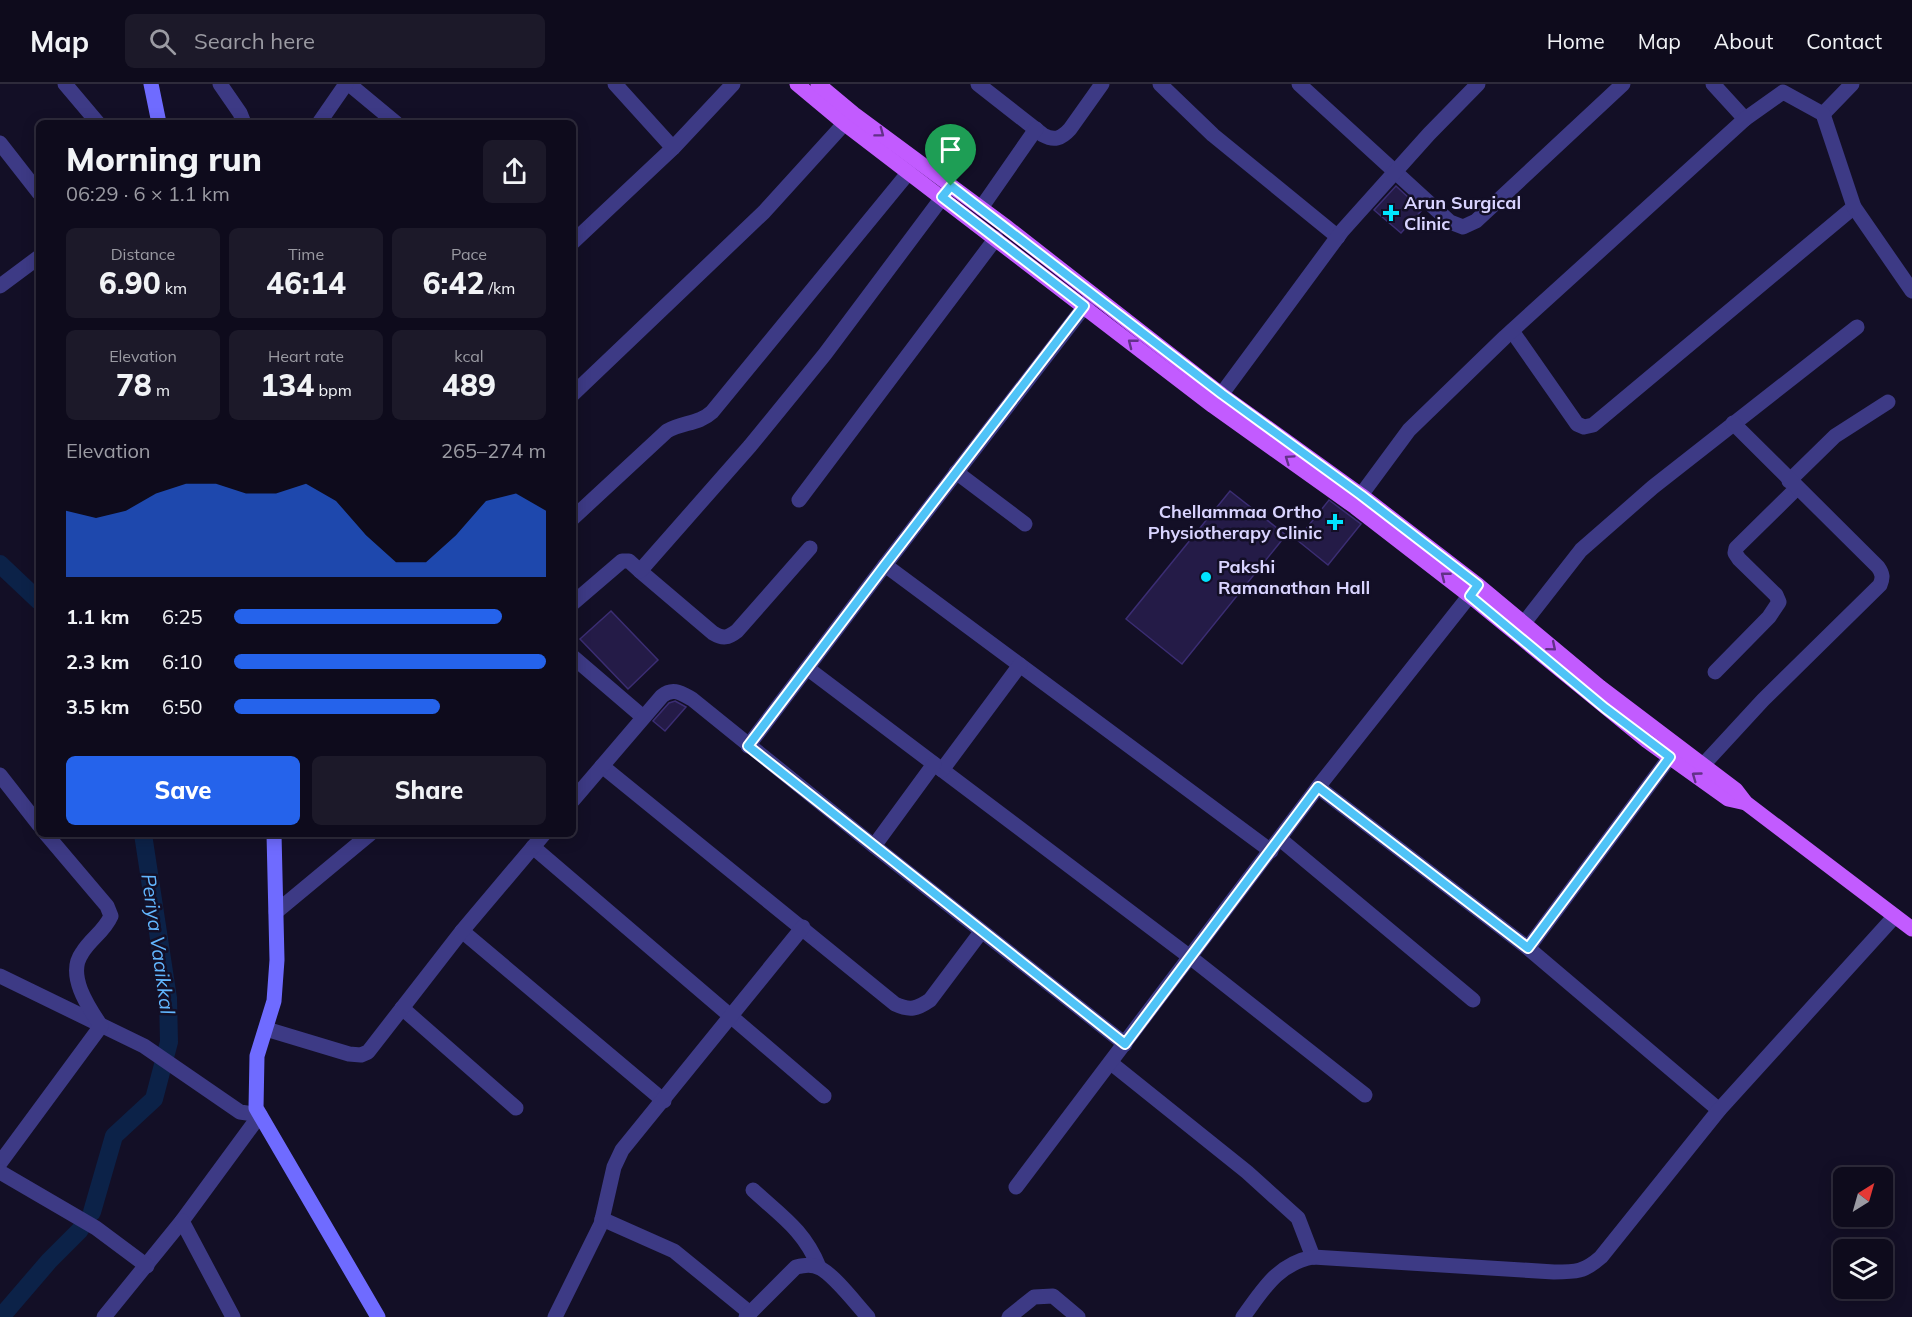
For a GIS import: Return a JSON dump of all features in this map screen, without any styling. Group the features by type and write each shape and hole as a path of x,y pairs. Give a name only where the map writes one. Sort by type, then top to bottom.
{"main road":[{"path":"797,84 850,119 907,164 947,191 981,208 1088,300 1355,507 1524,623 1600,687 1736,790 1746,803 1912,929"},
{"path":"818,84 850,119"},
{"path":"947,191 996,238 1088,300"},
{"path":"1218,400 1361,495 1474,590 1605,708 1728,799 1746,803"}],"street":[{"path":"65,84 95,120"},
{"path":"151,84 158,120"},
{"path":"220,84 243,120"},
{"path":"321,120 348,84 392,120"},
{"path":"615,84 673,148"},
{"path":"576,239 673,148 733,84"},
{"path":"978,84 1050,139 1064,136 1102,84"},
{"path":"1160,84 1213,135 1338,237"},
{"path":"1299,84 1449,222 1463,227 1470,225 1623,84"},
{"path":"1713,84 1745,119"},
{"path":"1823,114 1852,84"},
{"path":"1218,400 1338,237 1474,85"},
{"path":"1361,495 1409,430 1512,331 1745,119 1784,92 1823,114 1854,207 1912,291"},
{"path":"576,391 764,212 850,119"},
{"path":"981,208 1035,129"},
{"path":"0,143 36,189"},
{"path":"576,515 667,431 676,426 704,419 712,412 907,164"},
{"path":"640,571 750,446 825,354 947,191"},
{"path":"1512,331 1577,424 1584,427 1593,425 1854,207"},
{"path":"799,500 996,238"},
{"path":"0,286 36,259"},
{"path":"748,746 1088,300"},
{"path":"1524,623 1581,550 1653,487 1857,327"},
{"path":"1714,672 1769,617 1779,602 1776,596 1739,559 1736,548 1835,436 1888,402"},
{"path":"1703,765 1763,700 1880,585 1882,579 1878,567 1733,423"},
{"path":"956,472 1025,524"},
{"path":"576,600 622,561 629,561 713,633 721,638 728,638 737,631 810,548"},
{"path":"885,565 1020,665 1275,845 1473,1000"},
{"path":"1016,1188 1318,787 1474,590"},
{"path":"576,660 643,717"},
{"path":"874,846 1020,665"},
{"path":"807,668 1190,957 1365,1095"},
{"path":"576,796 662,696 668,691 675,690 692,699 981,932 1125,1044"},
{"path":"1528,948 1670,757"},
{"path":"602,766 895,1004 907,1009 919,1008 930,1000 981,932"},
{"path":"0,775 36,821"},
{"path":"1318,787 1528,948 1719,1110"},
{"path":"49,837 107,906 111,916 106,928 80,954 77,975 82,997 101,1026"},
{"path":"274,837 277,960 274,1001 257,1056 256,1108 378,1317"},
{"path":"276,912 366,837"},
{"path":"266,1029 349,1054 362,1055 368,1052 462,932 541,837"},
{"path":"533,847 824,1096"},
{"path":"1243,1317 1271,1280 1284,1267 1311,1252 1554,1272 1588,1269 1601,1257 1719,1110 1895,916"},
{"path":"555,1317 602,1220 614,1167 622,1150 803,927"},
{"path":"462,932 664,1101"},
{"path":"0,976 144,1046 240,1112 260,1115"},
{"path":"402,1008 516,1108"},
{"path":"0,1162 101,1026"},
{"path":"1111,1063 1247,1172 1298,1218 1311,1252"},
{"path":"104,1317 182,1221 260,1115"},
{"path":"0,1172 96,1228 147,1266"},
{"path":"753,1190 800,1233 808,1243 819,1267"},
{"path":"602,1220 674,1251 748,1315 796,1267 807,1265 819,1267 827,1273 868,1317"},
{"path":"182,1221 233,1317"},
{"path":"1009,1317 1034,1297 1053,1296 1078,1317"}],"building":[{"path":"1396,186 1422,210 1401,233 1374,210"},
{"name":"Pakshi Ramanathan Hall","path":"1230,491 1286,535 1182,664 1126,619"},
{"path":"1329,500 1361,524 1328,565 1297,540"},
{"path":"611,611 658,660 628,689 580,639"},
{"path":"675,701 686,707 665,731 653,721 669,703"}],"waterway":[{"name":"Periya Vaaikkal","path":"0,564 36,598"},
{"name":"Periya Vaaikkal","path":"92,1212 114,1136 154,1099 169,1042 168,998 143,837"},
{"name":"Periya Vaaikkal","path":"1,1317 49,1261 80,1230"}],"place":[{"name":"Arun Surgical Clinic","path":"1391,213"},
{"name":"Chellammaa Ortho Physiotherapy Clinic","path":"1335,522"},
{"name":"Pakshi Ramanathan Hall","path":"1206,577"}],"route":[{"path":"951,186 1222,394 1361,495 1478,585 1470,596 1605,708 1670,757 1528,948 1318,787 1125,1044 748,746 1084,306 942,197 951,186"}]}
